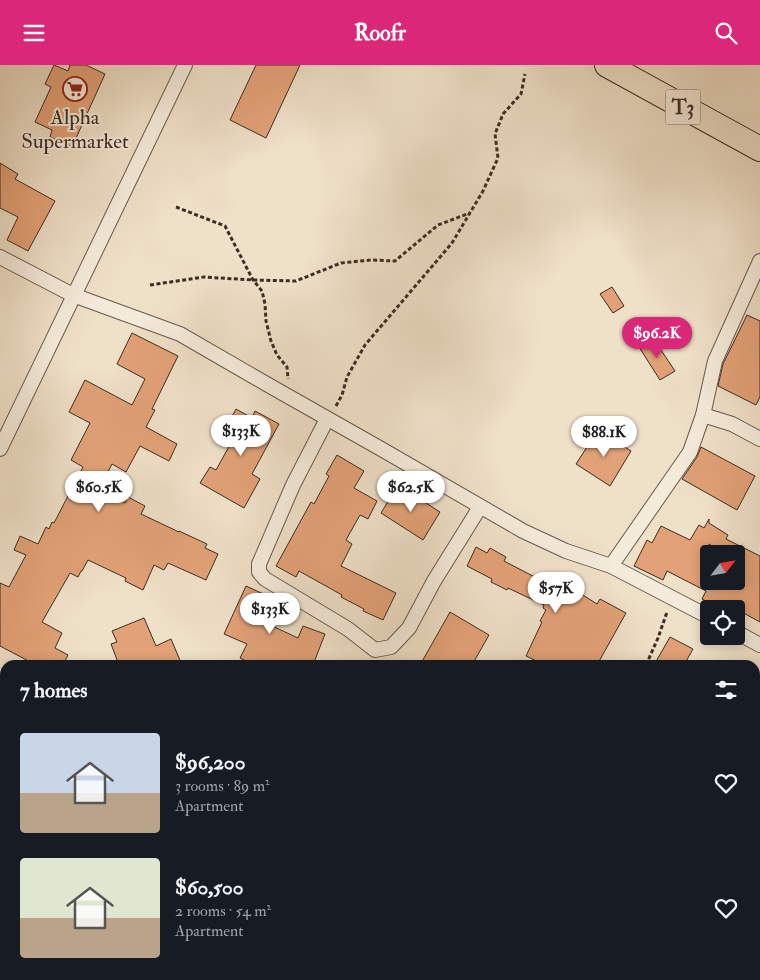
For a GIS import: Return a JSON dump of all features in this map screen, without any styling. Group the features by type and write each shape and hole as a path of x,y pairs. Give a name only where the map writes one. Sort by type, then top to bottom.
{"highway":[{"name":"T3","path":"607,65 760,149"}],"street":[{"path":"0,449 185,65"},
{"path":"0,257 73,295 180,334 523,531 566,551 611,566 700,612"},
{"path":"611,566 690,452 703,415 715,361 760,261"},
{"path":"703,415 732,424 760,439"},
{"path":"327,419 293,485 260,564 259,572 264,579 348,629 375,651 391,647 409,628 434,581 480,507"},
{"path":"745,637 760,645"}],"path":[{"path":"327,419 342,395 347,377 365,345 452,243 470,212 498,158 495,134 502,114 521,94 525,74"},
{"path":"176,207 225,226 253,280 262,291 266,304 266,321 271,341 277,355 287,367 290,397"},
{"path":"150,285 204,277 296,281 341,263 371,260 395,261 438,225 470,212"},
{"path":"648,660 672,597"}],"building":[{"path":"54,65 68,71 70,65 86,65 105,74 72,147 50,137 52,130 35,122 51,87 45,84"},
{"path":"256,65 300,65 266,138 230,120"},
{"path":"0,163 18,174 15,179 55,201 28,251 7,240 18,217 0,208"},
{"path":"612,287 624,306 613,313 600,294"},
{"path":"747,315 760,321 760,397 756,405 718,386 723,364"},
{"path":"132,333 178,356 152,409 155,410 146,427 177,444 169,461 140,446 126,472 112,464 99,489 125,503 128,497 145,506 141,514 207,544 205,548 218,554 206,580 168,563 164,570 154,565 143,590 125,581 126,578 88,560 78,577 70,573 42,622 62,633 55,648 68,655 66,660 27,660 0,646 0,583 9,587 26,555 14,550 20,536 38,544 46,527 49,529 52,522 54,523 83,467 71,460 90,423 69,412 85,380 132,405 145,379 117,364"},
{"path":"653,338 675,371 660,380 639,347"},
{"path":"236,409 252,418 255,411 279,424 252,474 260,479 244,508 200,483 210,467 216,470 232,441 222,435"},
{"path":"598,430 631,451 610,486 576,464"},
{"path":"701,447 755,476 737,510 682,479 697,457"},
{"path":"337,455 364,471 354,488 377,501 368,519 360,515 346,540 352,544 341,566 396,593 383,620 363,611 364,609 341,597 342,595 299,571 296,577 276,566 311,502 314,504 329,476 326,474"},
{"path":"398,485 440,512 423,540 381,513"},
{"path":"709,519 709,523 728,535 726,539 738,545 700,545 700,588 667,571 663,580 634,566 647,540 652,543 661,526 690,540 699,525 704,528"},
{"path":"476,547 487,553 490,548 506,557 504,561 555,587 559,580 597,604 600,599 626,613 600,660 534,660 526,656 542,622 540,621 546,610 543,608 544,605 491,582 492,579 467,566"},
{"path":"745,548 760,556 760,622 745,614 745,600 704,600 702,599 706,591 704,590 745,590"},
{"path":"246,586 272,598 264,615 272,619 270,625 298,638 303,626 325,634 315,660 244,660 240,658 247,644 224,634"},
{"path":"450,612 489,635 475,660 423,660"},
{"path":"144,618 156,646 171,639 180,660 117,660 111,644 117,642 112,631"},
{"path":"670,637 693,649 687,660 657,660"}],"place":[{"name":"Alpha Supermarket","path":"75,89"}]}
